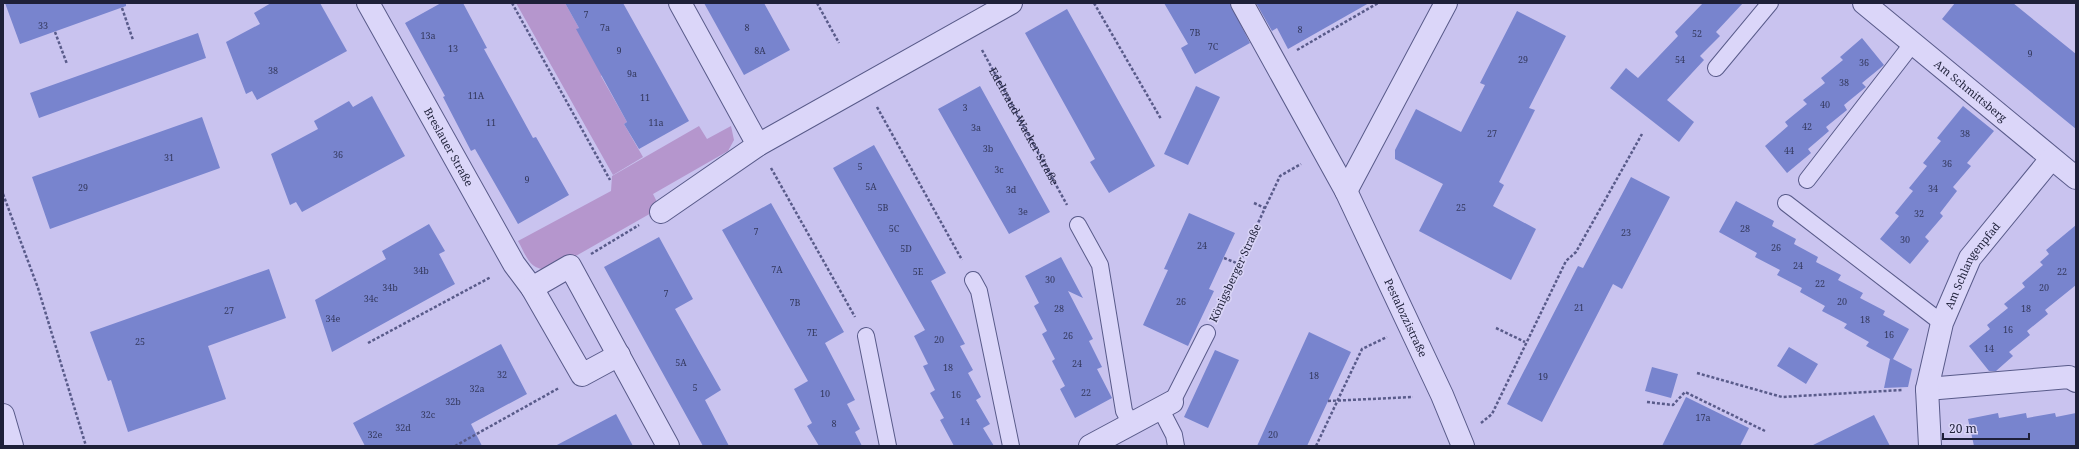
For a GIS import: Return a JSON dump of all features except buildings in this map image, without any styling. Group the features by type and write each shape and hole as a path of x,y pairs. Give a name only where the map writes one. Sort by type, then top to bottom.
{"street":[{"name":"Breslauer Straße","path":"368,3 514,264 532,288 582,375"},
{"path":"680,3 758,145"},
{"path":"661,212 758,145 970,28 988,9 1011,3"},
{"name":"Pestalozzistraße","path":"1242,3 1346,191 1442,396 1462,443"},
{"path":"1346,191 1446,3"},
{"name":"Am Schmittsberg","path":"1864,3 2051,159 2076,178"},
{"name":"Am Schlangenpfad","path":"1930,446 1927,389 1942,323 1970,258 2051,159"},
{"path":"532,288 570,266 620,355 668,446"},
{"path":"582,375 620,355"},
{"path":"1927,389 2074,375"},
{"path":"1090,446 1166,405"},
{"path":"3,415 12,446"}],"lane":[{"path":"1716,68 1770,3"},
{"path":"1807,180 1912,43"},
{"path":"1786,203 1942,323"},
{"path":"1078,225 1100,265 1124,411 1131,424"},
{"path":"973,280 979,291 1012,446"},
{"name":"Königsberger Straße","path":"1166,405 1207,333"},
{"path":"866,336 888,446"},
{"path":"1166,405 1176,446"}],"path":[{"path":"512,3 610,180"},
{"path":"817,3 839,43"},
{"path":"1094,3 1161,119"},
{"path":"1275,64 1378,3"},
{"path":"122,8 133,40"},
{"name":"Edeltraud-Wacker-Straße","path":"970,28 1078,225"},
{"path":"55,32 67,64"},
{"path":"866,86 973,280"},
{"path":"1462,443 1492,414 1525,342 1566,261 1576,252 1642,134"},
{"path":"758,145 866,336"},
{"name":"Königsberger Straße","path":"1207,333 1280,176 1323,150"},
{"path":"3,194 38,288 86,446"},
{"path":"1254,203 1265,208"},
{"path":"570,266 661,212"},
{"path":"1224,258 1239,264"},
{"path":"368,343 514,264"},
{"path":"1316,446 1362,349 1409,327"},
{"path":"1496,328 1525,342"},
{"path":"1697,373 1782,397 1927,389"},
{"path":"455,446 582,375"},
{"path":"1647,402 1673,405 1685,392 1765,431"},
{"path":"1328,401 1442,396"}],"shaded area":[{"path":"516,3 565,3 579,28 577,29 602,75 601,76 627,122 624,124 643,157 613,175"},
{"path":"699,126 707,139 731,126 734,140 728,151 653,194 660,208 553,269 539,268 534,266 527,259 518,241 611,191 612,176"}]}
